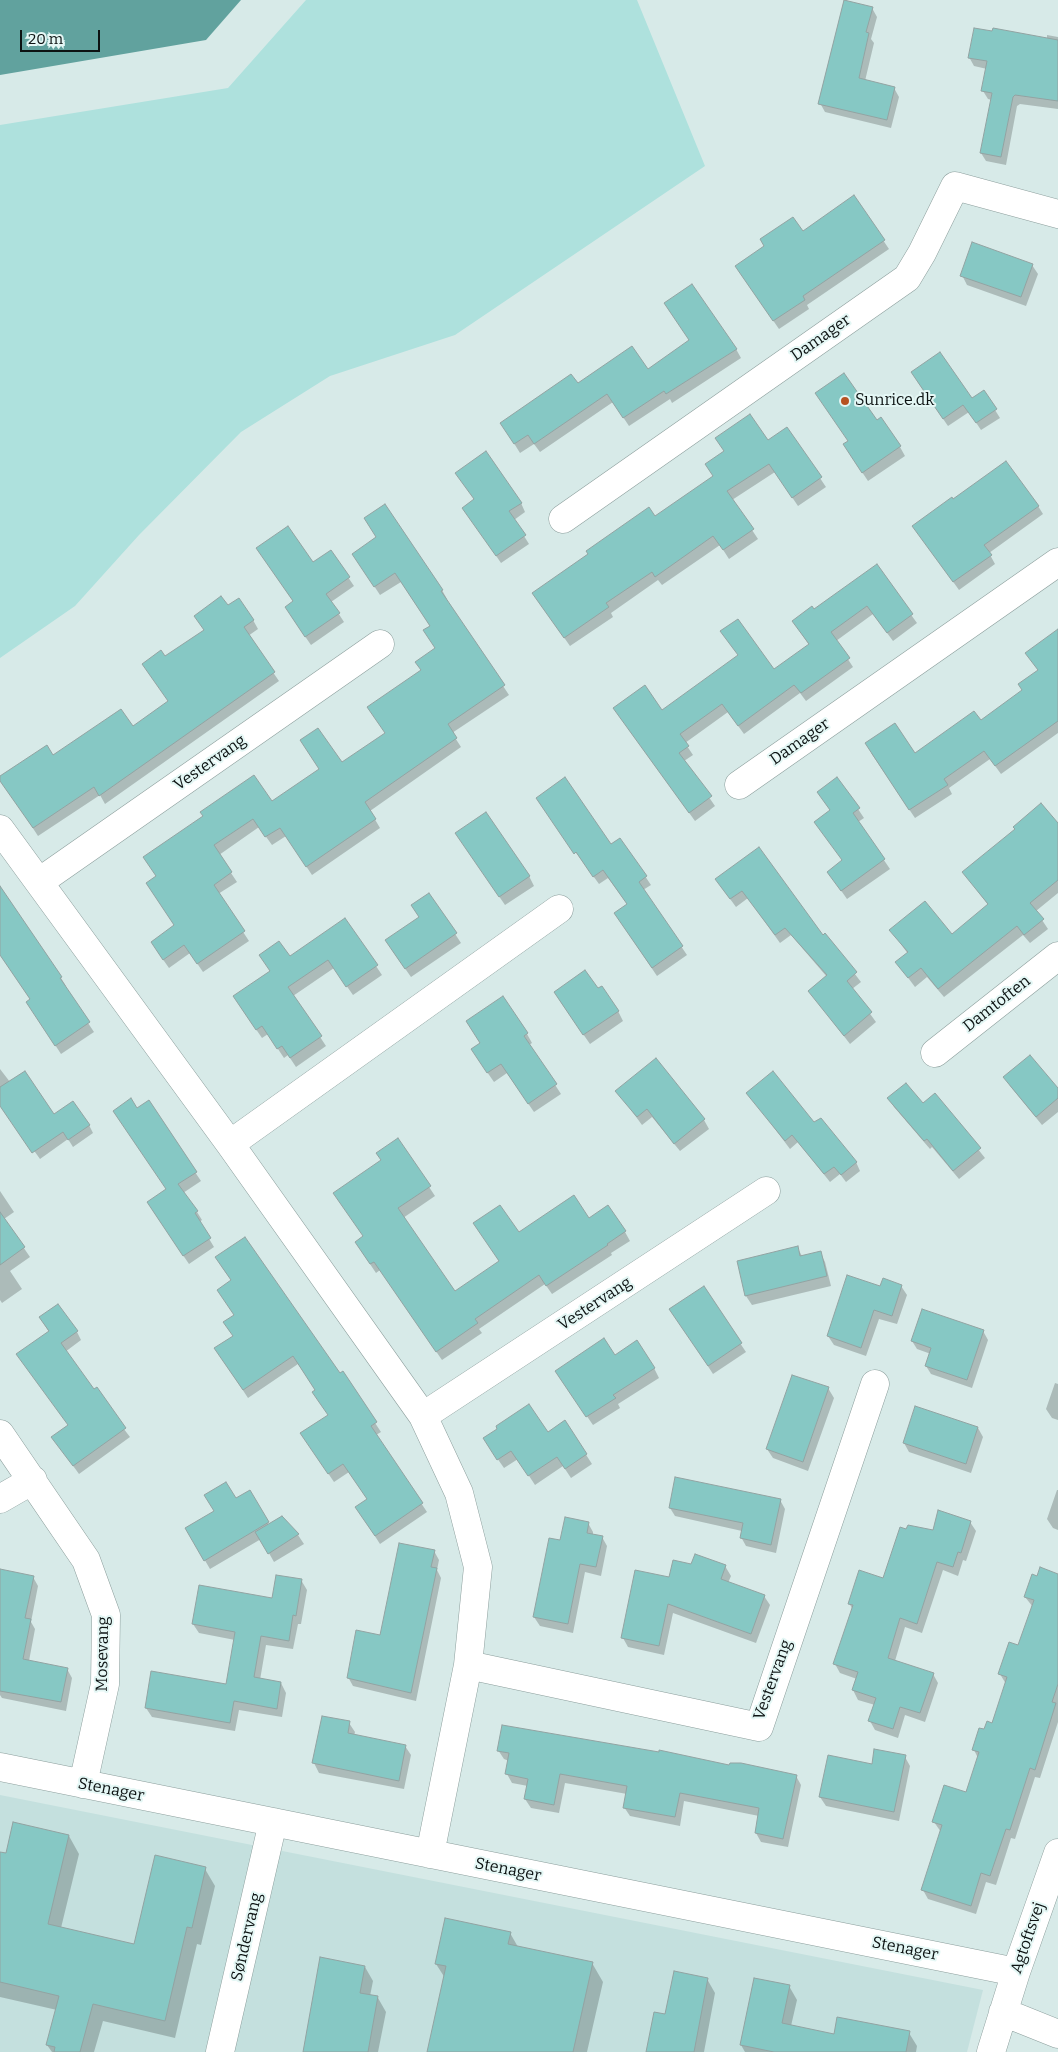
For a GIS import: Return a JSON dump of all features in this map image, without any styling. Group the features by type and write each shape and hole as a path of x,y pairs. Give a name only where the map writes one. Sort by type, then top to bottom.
{"street":[{"name":"Damager","path":"563,519 907,278 922,253 955,186 1058,214"},
{"name":"Damager","path":"739,785 1058,562"},
{"name":"Vestervang","path":"39,882 380,644"},
{"path":"0,829 230,1144 423,1416 459,1493 478,1567 468,1665 430,1854"},
{"path":"230,1144 559,909"},
{"name":"Damtoften","path":"935,1053 1058,956"},
{"name":"Vestervang","path":"423,1416 766,1191"},
{"name":"Vestervang","path":"468,1665 759,1727 875,1384"},
{"name":"Mosevang","path":"0,1434 86,1560 106,1615 105,1684 84,1784"},
{"path":"0,1499 32,1480"},
{"name":"Stenager","path":"0,1767 1016,1972"},
{"name":"Søndervang","path":"220,2052 273,1822"},
{"name":"Agtoftsvej","path":"991,2052 1016,1972 1057,1861"},
{"path":"1003,2012 1058,2034"}],"shaded area":[{"path":"0,0 241,0 206,40 0,75"},
{"path":"306,0 637,0 705,166 455,335 330,376 241,432 139,535 75,606 0,658 0,125 228,88"},
{"path":"0,1795 983,1990 967,2052 0,2052"}],"building":[{"path":"844,0 873,7 866,32 869,33 859,78 895,87 887,120 818,104"},
{"path":"974,28 992,31 993,28 1058,40 1058,101 1015,95 1013,97 1001,157 980,153 992,93 981,91 987,61 968,58"},
{"path":"854,195 885,240 803,296 805,300 773,321 735,266 764,246 760,239 793,217 803,231"},
{"path":"972,242 1033,264 1021,297 960,276"},
{"path":"692,284 737,349 666,394 664,391 623,418 607,394 534,444 528,435 514,444 500,423 571,374 578,383 632,346 648,369 689,340 664,303"},
{"path":"940,352 972,398 984,390 997,409 976,423 963,405 943,419 911,372"},
{"path":"844,373 877,420 881,417 901,446 862,473 843,444 848,441 815,393"},
{"path":"750,414 768,440 787,427 822,477 792,498 769,464 727,491 754,529 723,550 713,536 655,577 652,572 606,603 609,607 564,638 532,593 588,554 586,551 649,507 655,516 713,476 705,464 724,451 715,438"},
{"path":"486,451 522,503 509,511 526,535 496,556 462,508 474,499 455,473"},
{"path":"1006,461 1039,506 984,545 992,555 953,582 912,526"},
{"path":"385,504 505,685 448,724 457,738 365,802 376,819 306,867 280,828 265,837 253,819 214,845 232,872 214,885 245,931 197,964 184,945 163,960 151,942 174,925 146,883 156,876 143,857 203,816 200,812 254,775 272,801 319,769 300,740 318,728 342,762 385,733 367,707 421,670 415,662 435,648 423,630 430,626 395,573 374,587 352,554 376,537 364,518"},
{"path":"288,526 313,562 331,550 350,577 326,594 340,613 305,637 285,607 293,601 256,548"},
{"path":"877,564 913,614 887,633 867,606 831,632 850,658 801,693 794,685 738,726 722,704 680,734 689,746 679,753 712,796 689,813 613,708 645,685 662,710 738,655 720,631 738,619 774,669 809,644 792,621 812,606 814,609"},
{"path":"221,596 228,605 239,598 254,620 244,627 275,672 99,796 94,787 33,828 0,781 0,776 47,745 53,755 121,709 133,726 168,701 142,664 161,650 165,656 204,630 194,616"},
{"path":"1058,629 1058,721 995,766 984,751 944,779 948,785 909,810 865,743 895,723 915,753 974,711 981,720 1022,690 1018,684 1038,670 1025,653"},
{"path":"565,777 611,844 620,838 647,876 639,882 683,946 652,968 614,913 627,904 603,870 593,877 576,852 574,854 536,798"},
{"path":"837,777 860,808 853,813 885,859 841,891 827,872 842,860 814,822 830,810 817,792"},
{"path":"1041,803 1058,823 1058,880 1030,903 1044,919 1024,935 1017,926 938,989 921,968 908,978 895,962 908,952 889,930 925,901 952,934 988,904 962,872 1015,829 1013,827"},
{"path":"486,812 530,876 499,897 455,833"},
{"path":"759,847 823,935 825,933 857,972 847,981 872,1012 844,1036 808,991 827,975 785,928 775,935 742,891 730,899 715,879"},
{"path":"0,886 90,1022 55,1046 26,1002 30,999 0,955"},
{"path":"429,893 457,933 405,969 385,940 419,917 411,905"},
{"path":"345,918 378,965 346,987 328,960 288,987 322,1036 290,1058 282,1046 277,1049 262,1026 256,1030 233,996 270,971 259,955 279,941 290,956"},
{"path":"585,970 598,988 602,986 619,1011 583,1035 554,992"},
{"path":"503,996 528,1033 524,1036 557,1084 528,1104 501,1064 487,1073 471,1049 480,1043 466,1021"},
{"path":"1030,1055 1058,1088 1058,1098 1036,1117 1003,1077"},
{"path":"656,1058 705,1119 674,1144 647,1109 637,1117 615,1091"},
{"path":"25,1071 54,1114 73,1101 90,1125 68,1140 63,1132 32,1153 0,1106 0,1087"},
{"path":"773,1071 814,1122 821,1118 857,1162 841,1175 834,1167 824,1174 792,1135 785,1141 746,1093"},
{"path":"906,1083 923,1103 935,1093 981,1148 953,1171 927,1139 924,1141 887,1098"},
{"path":"131,1098 137,1108 149,1100 197,1172 178,1184 198,1211 195,1213 211,1238 183,1256 147,1202 166,1189 113,1111"},
{"path":"398,1138 431,1186 398,1208 455,1291 499,1261 473,1223 500,1205 519,1232 574,1195 589,1218 608,1205 626,1231 546,1286 539,1275 475,1319 478,1323 436,1352 374,1262 370,1264 355,1242 363,1236 333,1193 381,1160 376,1153"},
{"path":"0,1212 25,1247 0,1265"},
{"path":"245,1237 340,1373 343,1371 377,1422 371,1426 423,1503 375,1536 355,1507 367,1499 343,1464 328,1474 300,1433 328,1415 312,1392 315,1390 293,1356 243,1390 214,1348 233,1336 223,1322 234,1315 217,1290 231,1280 215,1257"},
{"path":"798,1246 800,1256 821,1251 827,1276 745,1296 737,1261"},
{"path":"847,1275 880,1286 883,1278 902,1285 892,1316 874,1310 861,1348 827,1336"},
{"path":"704,1286 742,1343 708,1366 669,1309"},
{"path":"58,1304 78,1331 61,1343 94,1389 97,1387 126,1428 73,1466 51,1437 68,1425 16,1354 49,1331 39,1317"},
{"path":"922,1309 984,1330 967,1380 925,1366 931,1348 911,1341"},
{"path":"604,1338 615,1355 637,1340 655,1368 613,1395 616,1398 586,1417 555,1371"},
{"path":"792,1375 829,1387 803,1462 766,1449"},
{"path":"529,1404 548,1432 565,1420 587,1454 565,1469 557,1457 528,1476 511,1451 497,1460 483,1438 497,1429 496,1426"},
{"path":"915,1406 978,1427 966,1464 903,1443"},
{"path":"675,1477 781,1499 771,1545 740,1538 743,1523 669,1508"},
{"path":"226,1482 236,1498 250,1490 269,1522 204,1561 185,1528 214,1511 204,1495"},
{"path":"938,1510 971,1521 961,1553 958,1552 953,1567 937,1562 917,1624 900,1618 888,1658 934,1673 920,1713 900,1707 893,1729 868,1721 876,1698 852,1690 858,1672 833,1664 853,1605 848,1604 859,1570 883,1578 900,1527 906,1529 908,1525 933,1530"},
{"path":"282,1516 299,1534 268,1554 255,1532"},
{"path":"565,1517 589,1522 587,1533 603,1536 596,1567 580,1564 568,1624 533,1617 549,1538 560,1540"},
{"path":"399,1543 435,1550 431,1567 437,1568 411,1693 347,1678 356,1630 380,1635"},
{"path":"695,1554 726,1565 721,1579 765,1595 751,1634 668,1604 659,1646 621,1638 635,1570 669,1577 673,1560 691,1564"},
{"path":"1040,1567 1058,1574 1058,1684 1052,1702 1056,1703 1035,1770 1030,1768 1010,1830 1006,1829 990,1876 981,1873 971,1906 921,1890 942,1825 932,1822 944,1785 966,1792 979,1752 972,1750 979,1728 984,1729 987,1721 992,1723 1007,1677 998,1674 1009,1642 1018,1645 1034,1600 1024,1597 1032,1574 1037,1576"},
{"path":"0,1569 34,1576 25,1618 31,1619 23,1659 68,1668 61,1702 0,1691"},
{"path":"276,1575 302,1579 296,1616 293,1615 289,1641 261,1636 254,1677 281,1682 277,1709 234,1701 230,1723 145,1708 151,1671 226,1684 235,1632 192,1624 199,1585 272,1598"},
{"path":"322,1716 350,1721 348,1733 406,1745 399,1781 312,1763"},
{"path":"502,1725 659,1752 659,1750 729,1765 730,1763 741,1763 797,1775 783,1839 755,1833 759,1808 680,1793 675,1817 623,1808 627,1786 560,1774 554,1805 524,1799 528,1779 505,1774 509,1753 497,1751"},
{"path":"874,1749 906,1755 894,1812 819,1797 828,1755 872,1764"},
{"path":"13,1822 69,1835 48,1924 134,1944 155,1855 206,1867 192,1928 187,1927 165,2021 93,2004 80,2052 54,2052 55,2047 46,2045 59,1996 0,1982 0,1852 6,1853"},
{"path":"445,1918 511,1932 508,1944 593,1962 573,2052 427,2052 446,1966 435,1964"},
{"path":"320,1957 365,1966 360,1993 378,1996 368,2052 303,2052"},
{"path":"674,1971 708,1978 694,2052 646,2052 654,2012 665,2014"},
{"path":"754,1978 790,1985 782,2023 834,2034 837,2017 910,2031 906,2052 774,2052 740,2045"}],"place":[{"name":"Sunrice.dk","path":"845,401"}]}
